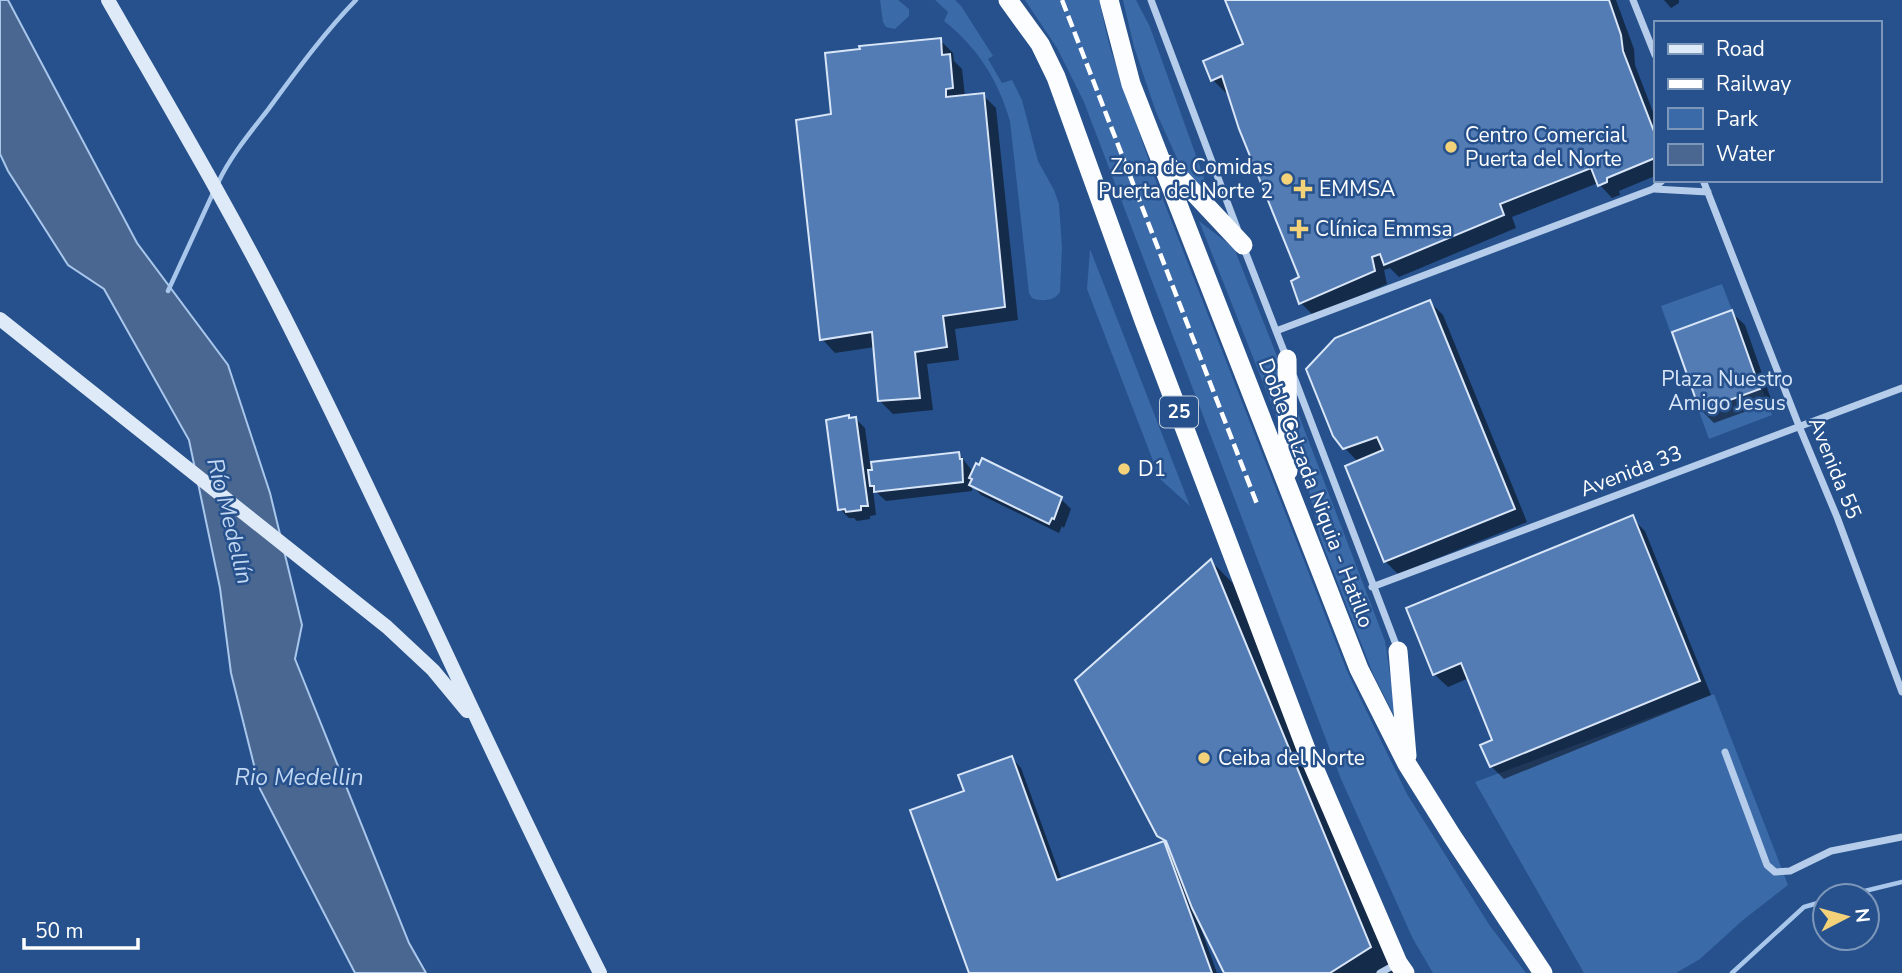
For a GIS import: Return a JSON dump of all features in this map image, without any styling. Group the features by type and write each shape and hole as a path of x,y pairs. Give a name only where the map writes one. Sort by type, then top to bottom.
{"highway":[{"name":"25","path":"1008,0 1040,44 1056,77 1144,321 1306,749 1402,968"},
{"name":"Doble Calzada Niquia - Hatillo","path":"1109,0 1131,84 1360,669 1407,764 1543,973"},
{"path":"1160,156 1243,245"},
{"path":"1287,359 1288,482"},
{"path":"1398,651 1407,764"}],"main road":[{"path":"108,0 230,213 343,436 600,973"},
{"path":"0,319 387,627 433,670 481,727"}],"street":[{"path":"1151,0 1398,651"},
{"path":"1633,0 1654,52"},
{"path":"1276,331 1653,189 1661,182"},
{"name":"Avenida 55","path":"1704,182 1799,426 1838,517 1902,692"},
{"path":"1653,189 1708,192"},
{"name":"Avenida 33","path":"1372,587 1902,388"},
{"path":"1725,752 1768,865 1775,872 1790,871 1831,851 1902,837"},
{"path":"1380,973 1402,968"}],"green space":[{"path":"880,0 898,0 909,9 909,16 895,29 886,27"},
{"path":"935,0 955,0 961,6 993,56 988,59 1002,83 1012,80 1022,100 1038,161 1059,204 1062,248 1060,292 1051,299 1032,298 1029,293 1010,121 1005,106 993,78 967,42 944,21 948,12"},
{"path":"1025,0 1099,0 1110,48 1157,184 1347,671 1407,794 1490,926 1526,973 1433,973 1413,939 1341,779 1084,102 1057,48"},
{"path":"1123,0 1136,0 1150,27 1214,206 1185,176 1156,112 1134,47"},
{"path":"1199,221 1234,248 1281,366 1279,423"},
{"path":"1090,249 1190,506 1160,479 1087,289"},
{"name":"Plaza Nuestro Amigo Jesus","path":"1722,284 1772,415 1709,439 1661,306"},
{"path":"1298,413 1385,641 1397,721 1373,674 1320,537 1300,454"},
{"path":"1714,694 1788,885 1743,920 1700,959 1676,973 1584,973 1475,782"}],"water":[{"name":"Rio Medellin","path":"0,0 8,0 137,243 228,365 270,493 302,625 295,659 409,943 426,973 355,973 260,789 231,673 220,588 189,440 104,289 68,265 0,154"}],"building":[{"name":"Centro Comercial Puerta del Norte","path":"1225,0 1609,0 1621,35 1623,51 1654,131 1654,158 1607,178 1607,182 1598,186 1591,168 1500,204 1504,215 1384,265 1380,254 1372,257 1375,271 1299,304 1291,281 1299,277 1239,129 1222,76 1211,81 1203,61 1243,44"},
{"path":"941,38 942,55 950,54 953,88 946,89 946,97 984,93 1005,307 943,316 947,347 915,352 920,398 878,401 872,332 820,340 796,120 831,114 825,53 860,49 859,46"},
{"path":"1430,300 1515,509 1384,562 1345,466 1383,450 1377,437 1343,449 1333,436 1306,369 1335,338"},
{"path":"1732,310 1760,389 1700,411 1672,332"},
{"path":"849,415 849,418 856,417 868,506 846,512 845,509 838,510 826,420"},
{"path":"959,452 963,482 874,492 874,486 870,486 868,470 872,470 871,462"},
{"path":"982,458 1062,497 1054,519 1052,518 1049,524 969,485 972,479 969,478 976,463 979,465"},
{"path":"1633,515 1700,681 1490,767 1480,745 1492,740 1461,663 1433,675 1406,608"},
{"name":"Ceiba del Norte","path":"1211,559 1371,947 1330,973 1224,973 1192,908 1166,841 1157,836 1075,680"},
{"path":"1012,756 1057,880 1164,841 1212,973 969,973 910,810 964,791 958,775"}],"waterway":[{"path":"218,183 247,137 321,40 356,0"},
{"path":"168,291 214,191"},
{"path":"1881,887 1902,882"},
{"path":"1732,973 1804,907 1811,905"}],"railway":[{"path":"1062,0 1257,504"}],"place":[{"name":"Centro Comercial Puerta del Norte","path":"1451,147"},
{"name":"Zona de Comidas Puerta del Norte 2","path":"1287,179"},
{"name":"EMMSA","path":"1303,189"},
{"name":"Clínica Emmsa","path":"1299,229"},
{"name":"D1","path":"1124,469"},
{"name":"Ceiba del Norte","path":"1204,758"}],"water label":[{"name":"Río Medellín","path":"230,521"}]}
